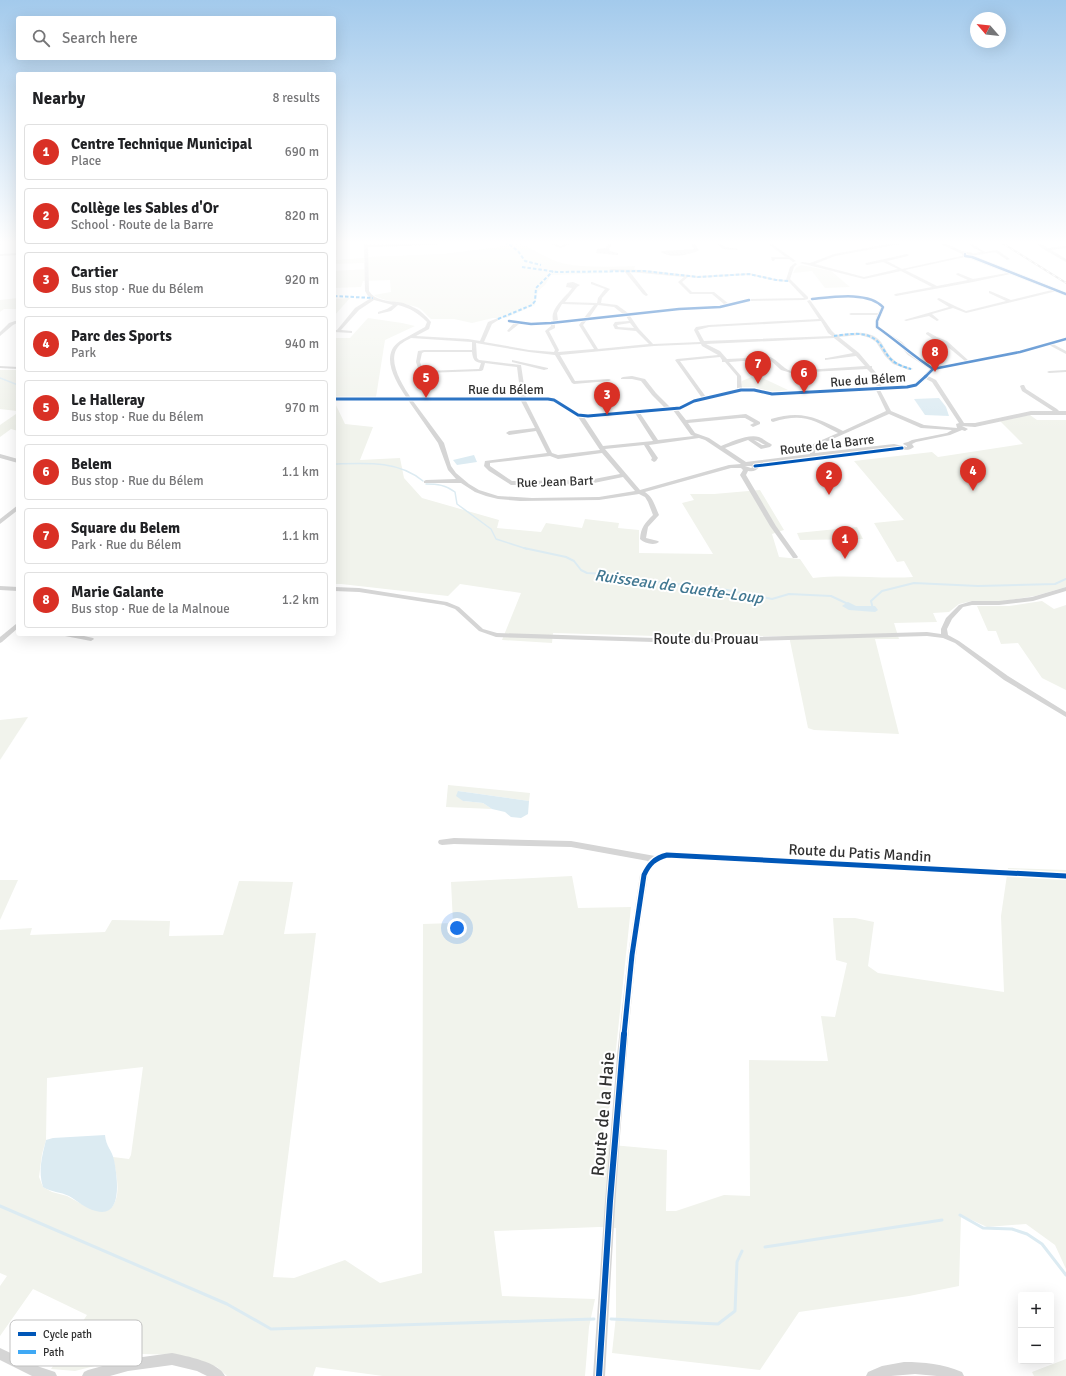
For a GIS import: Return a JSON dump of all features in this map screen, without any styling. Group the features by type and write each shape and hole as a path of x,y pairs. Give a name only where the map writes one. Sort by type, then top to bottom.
{"street":[{"path":"336,331 343,326 357,309 363,305"},
{"path":"380,314 395,305"},
{"path":"404,305 416,310 429,322 427,328 396,346 392,352 391,358 398,379 442,445 451,472 462,481 487,495 507,500 589,500 661,487 731,466 745,466"},
{"path":"561,305 554,315 553,327 547,331 557,354 574,383 609,380"},
{"path":"597,305 581,325 597,350"},
{"path":"608,305 615,306 627,315 637,330 652,345"},
{"path":"509,321 517,323 554,323 727,305"},
{"path":"812,305 821,320 834,336 857,354 880,380 879,389 889,412 923,427 960,427 934,381 926,377 933,369 1020,352 1066,339"},
{"path":"882,305 883,307 876,321 877,328 900,343 910,354 933,369"},
{"path":"950,305 966,312 993,305"},
{"path":"906,320 929,315 930,313 953,307"},
{"path":"851,314 880,314"},
{"path":"929,315 937,320"},
{"path":"498,319 490,323 479,342 474,343 477,360 482,363 502,363 519,366 524,399 550,454 558,457 645,443 697,437 707,439 745,466"},
{"path":"741,390 739,388 739,376 718,352 707,347 702,342 696,330 702,326 821,320"},
{"path":"1,333 15,322"},
{"path":"632,322 617,323 615,325 617,328 637,330"},
{"path":"509,331 517,323"},
{"path":"336,327 343,326"},
{"path":"336,331 350,332"},
{"path":"928,332 938,340 945,342 968,362"},
{"path":"411,337 479,342 529,351 557,354 652,345 850,334 873,338 880,344 890,360 896,365 911,369"},
{"path":"938,340 947,339"},
{"path":"1050,344 1066,353"},
{"path":"475,351 421,351 418,362 421,371 424,372 481,370 482,363"},
{"path":"827,359 857,354"},
{"path":"705,399 677,360 770,358 774,361 778,368 791,372 870,367"},
{"path":"502,363 509,360 546,369"},
{"path":"0,367 16,368"},
{"path":"1049,372 1066,372"},
{"name":"Rue du Bélem","path":"336,400 551,399 580,416 684,407 691,402 741,390 754,390 772,394 879,389 916,385 926,377"},
{"path":"623,378 638,378 644,380 659,400 671,409 697,437"},
{"path":"1022,386 1024,390 1055,410 1057,413"},
{"path":"637,412 656,442"},
{"path":"812,456 814,447 817,444 889,412"},
{"name":"Route de la Barre","path":"745,466 763,461 899,446 908,449 911,447 909,444 914,441 942,436 960,427 967,428 968,426 1031,413 1066,413"},
{"path":"580,416 602,450 639,492 647,496 651,502 656,515 646,524 643,530 643,539 646,541 656,542"},
{"path":"684,422 746,416 758,423 753,425"},
{"path":"773,420 780,417 807,416 844,433"},
{"path":"509,433 538,429"},
{"path":"721,448 749,439"},
{"path":"645,443 655,458 654,460"},
{"name":"Rue Jean Bart","path":"550,454 487,462 487,466 490,470 511,483 590,482 624,475"},
{"path":"0,456 16,460"},
{"path":"745,466 743,475 773,526 795,557"},
{"path":"426,482 462,481"},
{"path":"0,522 16,510"},
{"path":"0,588 16,589"},
{"name":"Route du Prouau","path":"336,589 359,590 445,603 457,608 481,630 496,635 686,641 927,634 945,636 957,642 1006,678 1066,715"},
{"path":"945,636 944,629 949,618 961,606 972,603 998,603 1033,599 1066,589"},
{"path":"0,642 16,627"},
{"path":"75,636 91,639"},
{"path":"442,842 571,844 654,859"},
{"name":"Route du Patis Mandin","path":"654,859 667,855 722,857 1066,876"},
{"name":"Route de la Haie","path":"599,1376 610,1201 632,955 644,874 654,859"},
{"path":"0,1354 10,1359"},
{"path":"142,1363 172,1359 200,1366 219,1376"},
{"path":"25,1366 39,1373 51,1376"},
{"path":"88,1376 124,1366"},
{"path":"872,1376 878,1373 903,1367 927,1369 958,1376"}],"shaded area":[{"path":"0,305 16,305 16,309 4,309 0,312"},
{"path":"336,305 344,305 336,314"},
{"path":"409,305 535,305 506,318 493,318 472,323 454,319 431,319 419,308"},
{"path":"368,318 415,326 385,340 376,397 336,398 336,338 350,338"},
{"path":"0,370 16,370 16,411 0,409"},
{"path":"756,375 788,390 771,392 754,387 742,387 742,381"},
{"path":"939,398 946,407 949,416 925,415 914,399"},
{"path":"336,405 345,424 373,427 360,460 400,458 404,478 422,498 499,520 497,528 541,532 546,523 582,528 585,519 619,523 618,528 639,530 639,553 713,554 682,503 694,500 690,494 714,494 760,490 784,530 772,534 779,557 800,559 813,578 837,576 913,577 904,561 897,562 874,523 904,520 854,461 932,452 938,457 1023,444 1000,421 1030,415 1037,420 1066,420 1066,587 1035,596 998,602 972,601 959,604 949,612 933,613 937,622 894,623 899,639 875,639 899,734 814,730 808,728 789,636 691,637 553,633 552,643 502,640 521,593 460,584 448,596 336,584"},
{"path":"16,414 16,430 11,429 0,437 0,425"},
{"path":"474,455 477,462 457,465 453,460"},
{"path":"857,527 863,539 800,540 797,533"},
{"path":"1042,601 1054,609 1066,605 1066,690 1042,678 1018,643 1001,644 996,631 988,631 977,606 1009,606"},
{"path":"848,602 856,606 875,606 878,610 875,612 849,610 842,606"},
{"path":"28,717 0,760 0,720"},
{"path":"448,785 530,793 529,801 458,791 463,801 483,803 492,809 446,807"},
{"path":"458,791 529,801 528,814 521,818 511,817 505,812 492,809 483,803 463,801 456,796"},
{"path":"1008,868 1066,870 1066,1269 1055,1245 1026,1224 987,1227 961,1215 959,1286 909,1296 799,1312 760,1370 612,1353 616,1316 616,1228 599,1227 494,1231 502,1296 595,1299 589,1327 585,1376 383,1376 316,1367 313,1376 227,1376 217,1367 180,1355 142,1354 142,1320 84,1320 87,1315 33,1289 0,1336 0,1286 7,1276 0,1273 0,930 32,928 30,935 105,932 112,920 170,921 169,936 223,935 239,881 293,882 284,934 316,933 273,1277 294,1278 345,1260 380,1283 422,1273 423,924 453,923 451,882 572,876 578,908 631,907 610,1106 605,1116 601,1144 667,1150 666,1211 676,1211 724,1195 750,1196 749,1060 828,1061 821,1016 835,1017 847,963 836,960 833,918 855,918 874,922 868,966 878,973 1004,992 1001,916","holes":["143,1067 131,1155 129,1159 113,1157 118,1190 112,1207 87,1207 67,1196 52,1192 43,1187 39,1177 42,1154 46,1140 47,1078"]},
{"path":"0,880 18,880 0,920"},
{"path":"105,1135 113,1157 117,1185 115,1202 111,1209 105,1212 92,1210 69,1196 43,1187 41,1169 46,1140 53,1138"},
{"path":"1066,1359 1066,1376 1034,1376 1032,1372 1054,1364"},
{"path":"53,1366 95,1366 75,1371 51,1369"}],"waterway":[{"name":"Ruisseau de Guette-Loup","path":"0,378 16,384"},
{"name":"Ruisseau de Guette-Loup","path":"336,464 369,463 392,466 403,469 423,481"},
{"name":"Ruisseau de Guette-Loup","path":"426,484 441,485 452,490 455,492 457,504 491,529 496,539 527,549"},
{"name":"Ruisseau de Guette-Loup","path":"524,548 566,557 574,561 581,570 587,573 624,575 641,580 722,589 772,599 789,594 831,596 848,604"},
{"name":"Ruisseau de Guette-Loup","path":"873,609 871,601 882,591 914,583 978,586 1055,584 1066,579"},
{"path":"0,1206 227,1304 271,1329 594,1319"},
{"path":"960,1215 983,1228 1012,1229 1027,1234 1042,1244 1066,1275"},
{"path":"765,1247 942,1220"},
{"path":"611,1319 718,1324 735,1311 737,1262 742,1251"}],"marked path":[{"path":"498,319 531,305"},
{"path":"834,336 861,334 872,337 879,342 886,354 898,365 911,369"}],"cycle path":[{"path":"509,321 531,324 551,323 727,305"},
{"path":"882,305 883,307 877,321 877,327 900,343 910,354 933,369"},
{"path":"336,399 548,399 554,400 578,415 588,416 680,408 694,401 741,390 754,390 772,394 907,387 916,385 933,369 1020,352 1066,339"},
{"path":"755,466 902,448"},
{"path":"599,1376 610,1201 632,955 644,875 650,864 656,859 667,855 1066,876"}],"place":[{"name":"Marie Galante","path":"935,372"},
{"name":"Square du Belem","path":"758,384"},
{"name":"Belem","path":"804,393"},
{"name":"Le Halleray","path":"426,398"},
{"name":"Cartier","path":"607,415"},
{"name":"Parc des Sports","path":"973,491"},
{"name":"Collège les Sables d'Or","path":"829,495"},
{"name":"Centre Technique Municipal","path":"845,559"}]}
